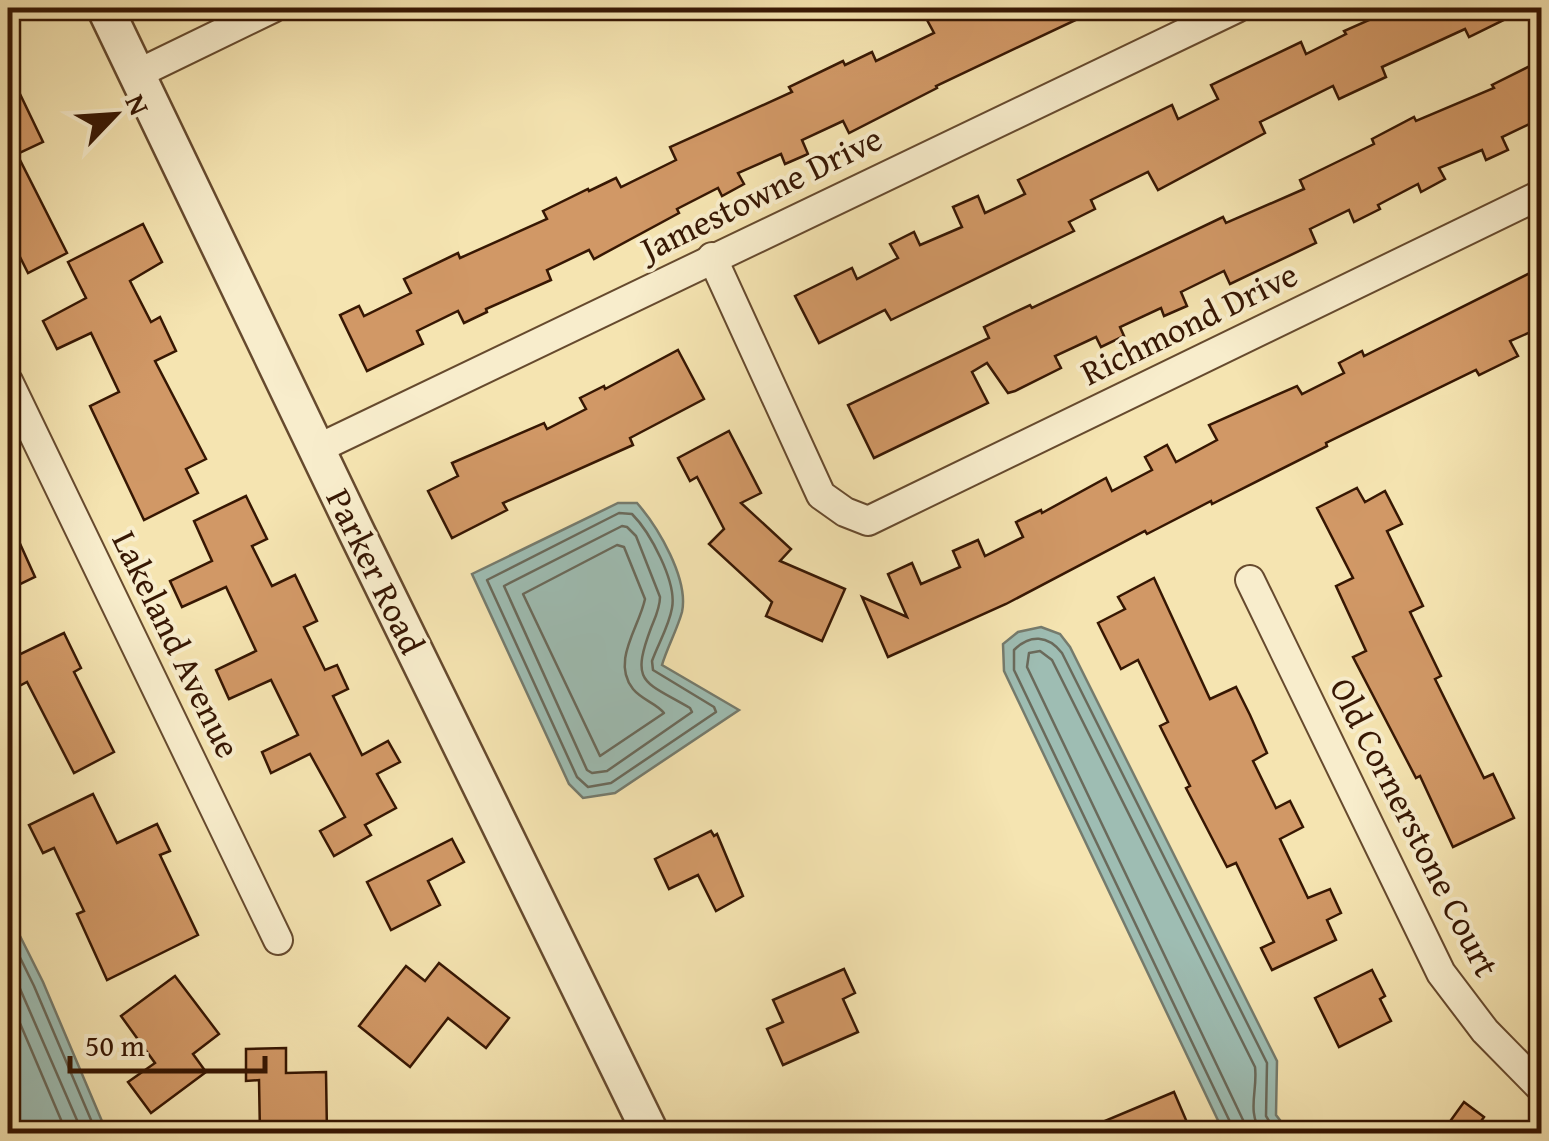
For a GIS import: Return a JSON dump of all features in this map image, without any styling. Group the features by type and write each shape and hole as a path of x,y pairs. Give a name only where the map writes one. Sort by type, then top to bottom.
{"street":[{"name":"Parker Road","path":"105,8 651,1134"},
{"path":"137,74 273,8"},
{"name":"Jamestowne Drive","path":"318,448 1237,8"},
{"name":"Richmond Drive","path":"712,257 821,495 845,512 868,520 1542,194"},
{"name":"Lakeland Avenue","path":"8,381 278,940"},
{"name":"Old Cornerstone Court","path":"1250,580 1441,973 1485,1031 1542,1088"}],"water":[{"path":"618,503 637,503 645,513 670,554 681,584 682,612 662,665 739,710 615,793 583,798 569,784 472,574"},
{"path":"1041,627 1060,634 1070,647 1277,1061 1276,1115 1290,1133 1224,1133 1004,671 1003,644 1018,632"},
{"path":"8,912 43,982 107,1133 8,1133"}],"building":[{"path":"948,8 1101,8 936,86 849,133 843,121 802,140 808,154 785,164 781,154 738,173 744,184 722,196 718,188 594,259 589,250 547,270 551,280 464,323 458,311 417,331 423,344 367,371 340,315 359,306 364,316 411,293 404,279 458,253 460,258 547,219 543,211 588,189 616,178 621,187 676,160 670,147 792,92 789,87 843,61 845,65 872,52 876,61 934,33 926,18"},
{"path":"1396,8 1528,8 1469,37 1465,29 1382,67 1386,77 1339,99 1333,86 1260,122 1265,133 1158,190 1148,172 1091,200 1095,209 1069,222 1074,231 891,320 885,310 819,343 795,296 852,268 857,279 898,258 890,244 914,232 920,245 962,227 953,207 978,196 985,213 1025,194 1018,180 1172,105 1178,119 1218,99 1211,85 1301,42 1306,54 1346,34 1344,31"},
{"path":"1542,60 1542,118 1502,137 1508,150 1486,160 1482,150 1439,168 1445,179 1421,192 1418,184 1354,222 1349,210 1310,229 1316,243 1230,284 1224,271 1181,292 1187,306 1164,316 1161,308 1120,327 1124,336 1101,347 1096,337 1055,356 1061,368 1015,391 1008,393 987,363 972,372 988,403 874,458 848,405 989,338 984,327 1030,305 1032,308 1223,217 1226,223 1304,189 1300,180 1374,144 1372,139 1414,117 1416,121 1494,88 1492,85"},
{"path":"8,69 43,142 17,154 67,253 28,273 8,233"},
{"path":"143,224 162,262 130,281 151,322 160,317 176,351 155,361 206,459 186,469 198,493 144,520 90,406 119,392 91,333 57,349 43,321 86,298 68,262"},
{"path":"1542,267 1542,327 1510,341 1518,356 1479,375 1476,370 1212,504 1211,501 1147,534 1145,531 1006,604 888,657 862,597 907,617 888,574 912,563 921,584 960,567 953,551 978,540 985,556 1023,537 1016,522 1041,510 1042,513 1106,478 1112,491 1152,470 1145,457 1167,445 1176,462 1217,440 1209,425 1297,386 1302,394 1344,373 1339,363 1362,351 1364,356"},
{"path":"678,350 704,399 630,438 633,445 503,503 507,510 452,538 428,491 458,476 452,463 544,423 547,429 586,409 580,398"},
{"path":"729,431 761,493 741,503 791,549 780,561 845,589 822,641 766,616 772,602 709,544 724,529 697,477 690,481 678,458"},
{"path":"1357,488 1365,502 1385,491 1402,524 1387,531 1423,606 1410,612 1441,676 1435,679 1484,778 1493,774 1514,818 1453,847 1420,776 1416,778 1353,657 1366,651 1336,586 1353,578 1317,508"},
{"path":"246,496 267,539 252,546 272,586 295,575 317,621 304,627 325,670 337,665 348,689 333,696 362,755 388,741 400,762 377,774 396,808 365,825 371,835 334,856 320,831 345,817 310,754 271,773 262,752 298,735 271,680 229,699 216,670 256,651 226,587 182,607 170,581 212,561 194,521"},
{"path":"8,517 35,577 8,590"},
{"path":"1154,578 1210,699 1236,687 1250,715 1267,753 1253,761 1276,808 1290,801 1303,827 1280,839 1308,898 1330,889 1341,913 1327,920 1336,940 1272,970 1261,948 1274,942 1236,863 1227,867 1186,788 1190,786 1160,726 1168,722 1138,660 1121,669 1098,623 1125,609 1118,597"},
{"path":"64,633 81,668 74,672 114,752 74,773 27,682 8,692 8,660"},
{"path":"93,794 117,843 157,824 170,851 160,855 198,935 107,980 77,914 84,911 54,848 43,853 29,825"},
{"path":"711,831 714,836 717,834 743,896 716,911 698,875 669,889 655,859"},
{"path":"452,839 464,862 428,881 440,905 391,930 367,882"},
{"path":"439,963 509,1018 486,1048 448,1018 410,1067 359,1026 406,966 425,981"},
{"path":"844,969 855,993 843,999 858,1032 783,1065 767,1029 783,1022 773,1000"},
{"path":"1372,970 1385,996 1380,999 1391,1021 1339,1047 1315,998"},
{"path":"175,976 219,1034 193,1054 206,1072 151,1113 128,1082 155,1063 121,1016"},
{"path":"286,1048 286,1073 326,1072 327,1134 260,1134 259,1080 246,1081 246,1049"},
{"path":"1174,1092 1192,1134 1076,1134 1076,1133"},
{"path":"1464,1102 1484,1117 1472,1134 1441,1134"}]}
